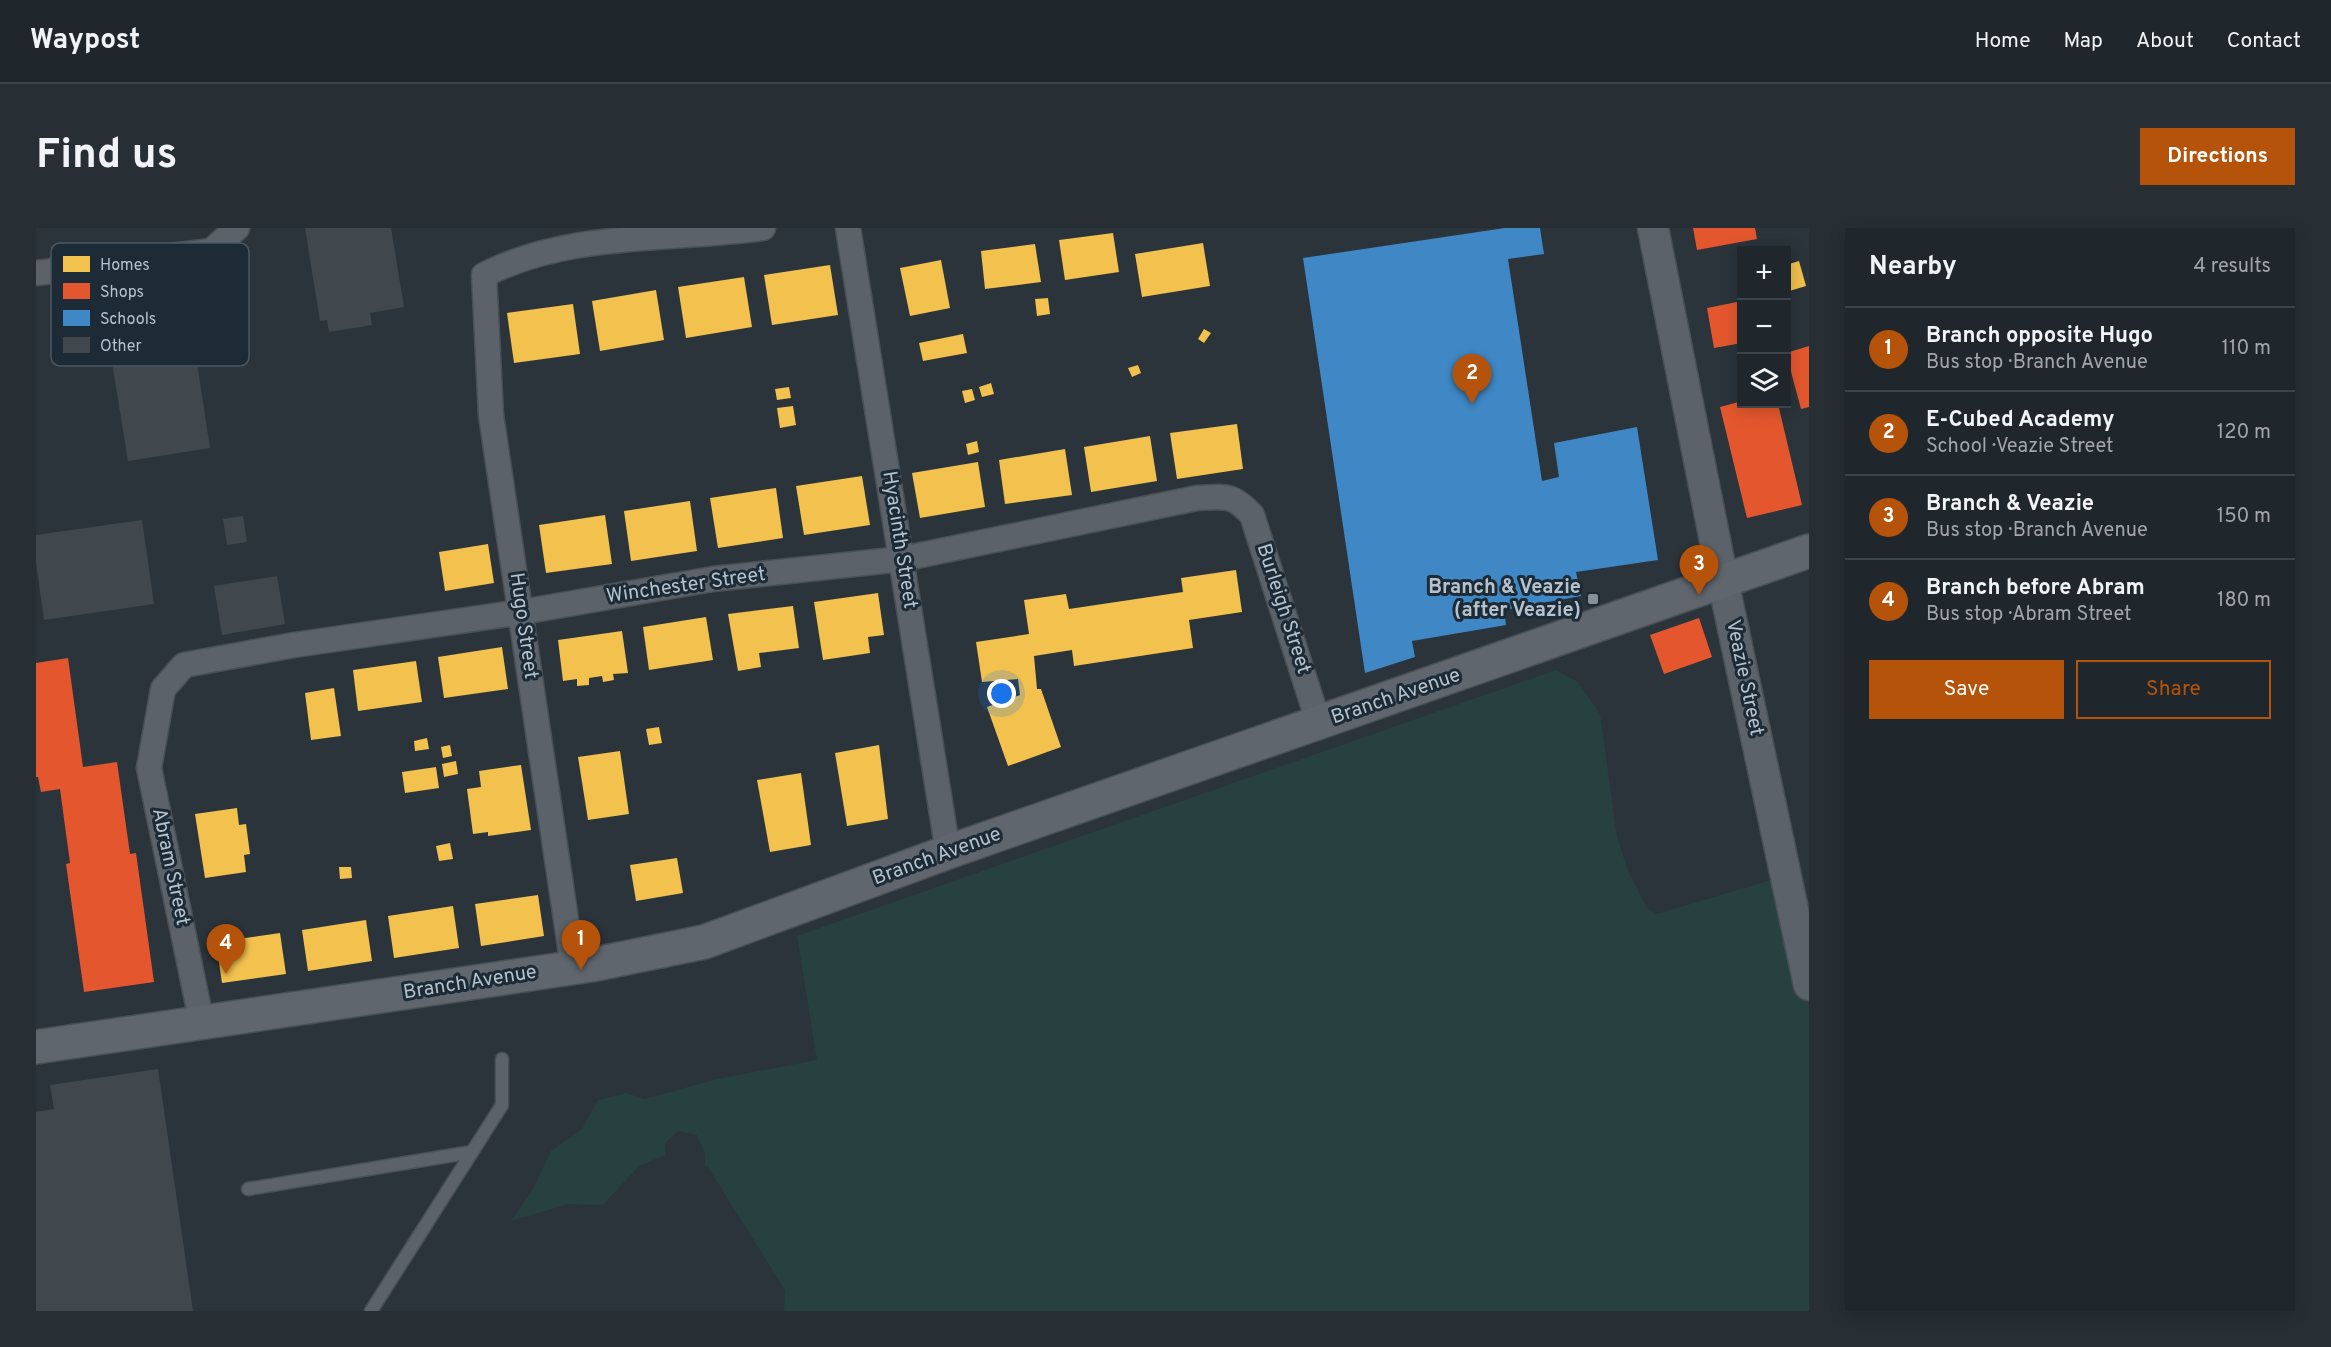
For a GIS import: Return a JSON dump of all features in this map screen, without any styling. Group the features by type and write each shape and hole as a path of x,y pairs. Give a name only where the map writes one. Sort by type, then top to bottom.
{"main road":[{"name":"Branch Avenue","path":"36,1047 573,967 704,942 948,852 1809,551"}],"street":[{"path":"219,243 237,228"},
{"name":"Hugo Street","path":"573,967 491,415 482,285 484,275 513,260 575,244 724,234 763,228"},
{"name":"Hyacinth Street","path":"848,228 948,852"},
{"name":"Veazie Street","path":"1653,228 1723,581 1801,905 1809,986"},
{"path":"36,273 51,271"},
{"name":"Winchester Street","path":"159,709 163,689 184,665 294,645 522,612 713,579 902,560 1197,498 1226,497 1238,500"},
{"name":"Burleigh Street","path":"1238,500 1252,515 1319,724"},
{"name":"Abram Street","path":"159,709 149,768 202,1024"}],"lane":[{"path":"371,1311 502,1105 502,1059"},
{"path":"248,1189 472,1152"}],"green space":[{"path":"1556,670 1578,682 1600,714 1617,837 1628,871 1647,908 1657,914 1782,877 1809,986 1809,1311 784,1311 785,1290 708,1167 705,1166 705,1154 697,1135 678,1131 665,1143 665,1155 639,1166 603,1205 568,1204 511,1221 532,1191 551,1151 582,1129 598,1100 626,1093 645,1099 717,1079 817,1060 797,936"}],"building: Homes":[{"path":"1113,233 1119,272 1065,280 1059,240"},
{"path":"1203,243 1210,286 1142,297 1135,254"},
{"path":"1035,244 1041,282 985,289 981,251"},
{"path":"941,260 950,308 910,316 900,268"},
{"path":"1799,261 1806,286 1791,290 1791,263"},
{"path":"830,265 838,315 772,325 764,275"},
{"path":"744,277 752,327 686,338 678,287"},
{"path":"656,290 664,340 600,351 592,301"},
{"path":"1048,298 1050,314 1037,316 1035,299"},
{"path":"573,304 580,354 514,363 507,313"},
{"path":"1204,329 1211,333 1204,343 1198,339"},
{"path":"963,334 967,353 923,361 919,343"},
{"path":"1138,365 1141,373 1132,377 1128,368"},
{"path":"991,383 994,394 982,397 979,387"},
{"path":"789,387 791,398 777,400 775,389"},
{"path":"972,389 975,400 965,403 962,391"},
{"path":"793,406 796,425 780,428 777,408"},
{"path":"1237,424 1243,469 1177,479 1170,433"},
{"path":"1150,436 1157,481 1091,492 1084,447"},
{"path":"977,441 979,452 968,455 966,444"},
{"path":"1065,449 1072,495 1005,504 999,460"},
{"path":"978,462 985,507 920,518 912,473"},
{"path":"862,476 870,525 804,535 796,486"},
{"path":"776,488 783,538 718,548 710,498"},
{"path":"690,501 697,551 631,561 624,511"},
{"path":"605,515 612,564 546,573 539,525"},
{"path":"488,544 494,583 445,591 439,552"},
{"path":"1236,570 1242,612 1189,620 1193,648 1074,666 1072,650 1034,656 1037,689 1041,689 1061,747 1008,766 987,707 1020,695 1018,679 982,682 976,642 1029,634 1024,600 1066,594 1069,609 1183,592 1181,578"},
{"path":"878,593 884,635 868,637 870,653 823,660 814,602"},
{"path":"793,606 799,648 759,653 761,667 738,671 728,614"},
{"path":"706,617 713,660 649,670 643,627"},
{"path":"622,631 628,673 613,674 614,680 603,682 602,676 589,678 589,685 577,686 577,679 563,681 558,640"},
{"path":"502,647 508,689 444,698 438,657"},
{"path":"416,661 422,702 358,711 353,670"},
{"path":"334,688 341,736 311,740 305,693"},
{"path":"659,727 662,743 649,745 646,729"},
{"path":"427,738 429,749 415,751 414,741"},
{"path":"450,745 452,756 443,758 441,747"},
{"path":"879,745 888,819 847,826 835,753"},
{"path":"620,751 629,814 588,820 578,757"},
{"path":"456,761 458,774 444,777 442,764"},
{"path":"521,765 531,830 488,836 488,832 473,834 467,789 481,787 479,771"},
{"path":"436,767 439,788 405,793 402,772"},
{"path":"801,773 811,845 770,852 757,780"},
{"path":"237,808 239,825 246,824 250,854 244,855 246,872 205,878 195,814"},
{"path":"450,843 453,859 439,861 436,846"},
{"path":"677,858 683,893 636,901 630,865"},
{"path":"339,867 351,867 352,878 340,879"},
{"path":"538,895 544,936 481,946 475,904"},
{"path":"453,906 459,948 394,958 388,916"},
{"path":"366,920 372,961 308,971 302,930"},
{"path":"280,933 286,974 222,983 216,942"}],"building: Shops":[{"path":"1693,228 1755,228 1757,239 1697,250"},
{"path":"1737,302 1737,344 1714,348 1707,308"},
{"path":"1809,346 1809,407 1801,409 1791,372 1791,351"},
{"path":"1737,402 1737,408 1779,408 1802,505 1747,518 1720,407"},
{"path":"1699,618 1712,657 1664,674 1650,635"},
{"path":"68,658 83,767 117,762 130,854 136,853 154,982 84,992 66,864 70,863 60,789 41,792 38,777 36,777 36,663"}],"building: Schools":[{"path":"1505,228 1540,228 1544,254 1508,259 1542,481 1559,477 1554,443 1637,427 1658,560 1576,572 1581,596 1504,610 1506,625 1412,641 1415,657 1365,673 1303,258"}],"building: Other":[{"path":"305,228 391,228 404,307 370,313 372,325 329,332 327,320 320,321"},
{"path":"113,366 197,366 210,448 128,461"},
{"path":"243,516 247,542 227,545 223,519"},
{"path":"142,520 154,604 44,620 36,562 36,535"},
{"path":"277,576 285,624 222,635 214,586"},
{"path":"158,1069 193,1311 36,1311 36,1112 54,1109 50,1085"}],"place":[{"name":"E-Cubed Academy","path":"1472,404"},
{"name":"Branch & Veazie","path":"1699,595"},
{"name":"Branch & Veazie (after Veazie)","path":"1593,599"},
{"name":"Branch opposite Hugo","path":"581,970"},
{"name":"Branch before Abram","path":"226,974"}]}
